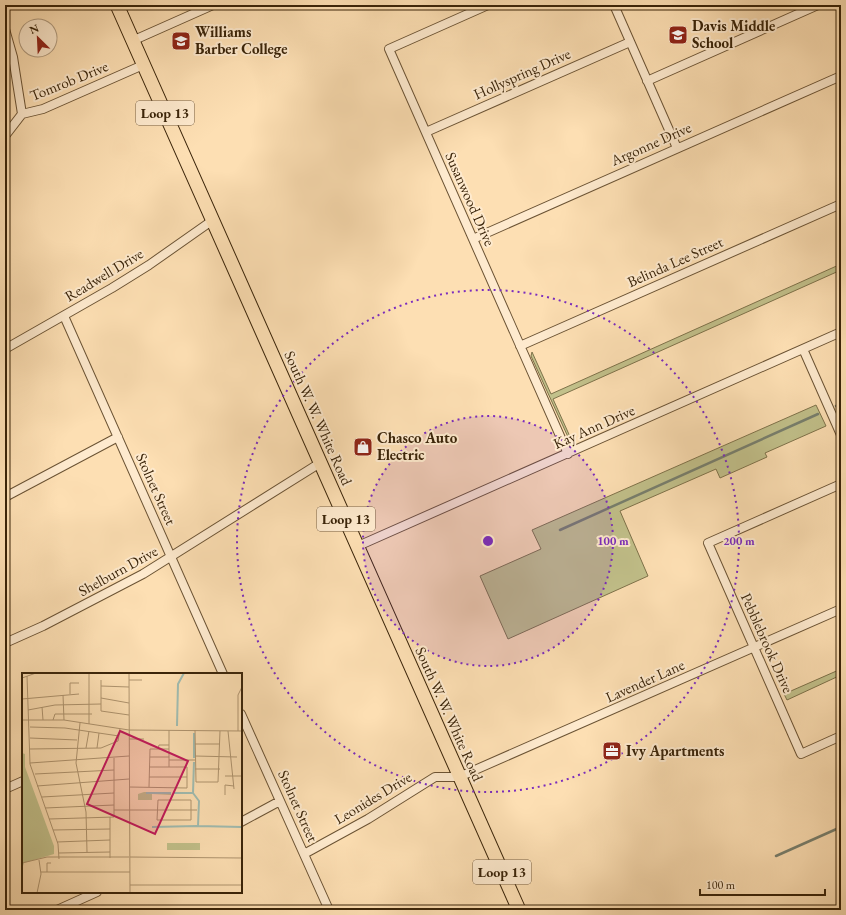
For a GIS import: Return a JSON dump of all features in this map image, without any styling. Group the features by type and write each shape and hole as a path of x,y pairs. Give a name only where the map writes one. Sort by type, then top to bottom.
{"main road":[{"name":"South W. W. White Road","path":"117,5 214,220 320,463 519,910"}],"street":[{"path":"132,41 213,5"},
{"path":"614,5 677,148"},
{"path":"647,81 818,5"},
{"name":"Susanwood Drive","path":"483,6 389,49 568,454"},
{"path":"5,29 9,58 22,114 5,136"},
{"name":"Hollyspring Drive","path":"426,132 630,42"},
{"name":"Tomrob Drive","path":"22,114 43,109 143,65"},
{"name":"Argonne Drive","path":"473,239 841,76"},
{"name":"Belinda Lee Street","path":"520,346 841,204"},
{"name":"Readwell Drive","path":"5,349 112,288 149,265 214,220"},
{"name":"Stolnet Street","path":"64,316 223,673"},
{"name":"Kay Ann Drive","path":"358,546 841,332"},
{"path":"803,349 841,435"},
{"path":"5,497 118,437"},
{"name":"Shelburn Drive","path":"5,644 90,603 143,574 320,463"},
{"name":"Pebblebrook Drive","path":"841,484 708,543 801,754 841,736"},
{"name":"Lavender Lane","path":"460,777 841,609"},
{"name":"Stolnet Street","path":"242,716 329,910"},
{"name":"Leonides Drive","path":"304,854 368,819 435,777 460,777"},
{"path":"5,789 22,781"},
{"path":"242,821 280,801"},
{"path":"57,910 95,893"}],"shaded area":[{"path":"841,264 841,270 553,399 572,441 568,437 531,356 532,352 551,394"},
{"path":"816,405 826,426 765,453 767,457 720,478 716,469 620,511 648,576 508,639 480,576 541,549 532,530"},
{"path":"841,669 841,675 787,700 784,694"}],"waterway":[{"path":"836,406 841,404"},
{"path":"560,530 818,414"},
{"path":"776,856 841,827"}],"place":[{"name":"Davis Middle School","path":"678,35"},
{"name":"Williams Barber College","path":"181,41"},
{"name":"Chasco Auto Electric","path":"363,447"},
{"name":"Ivy Apartments","path":"612,751"}]}
